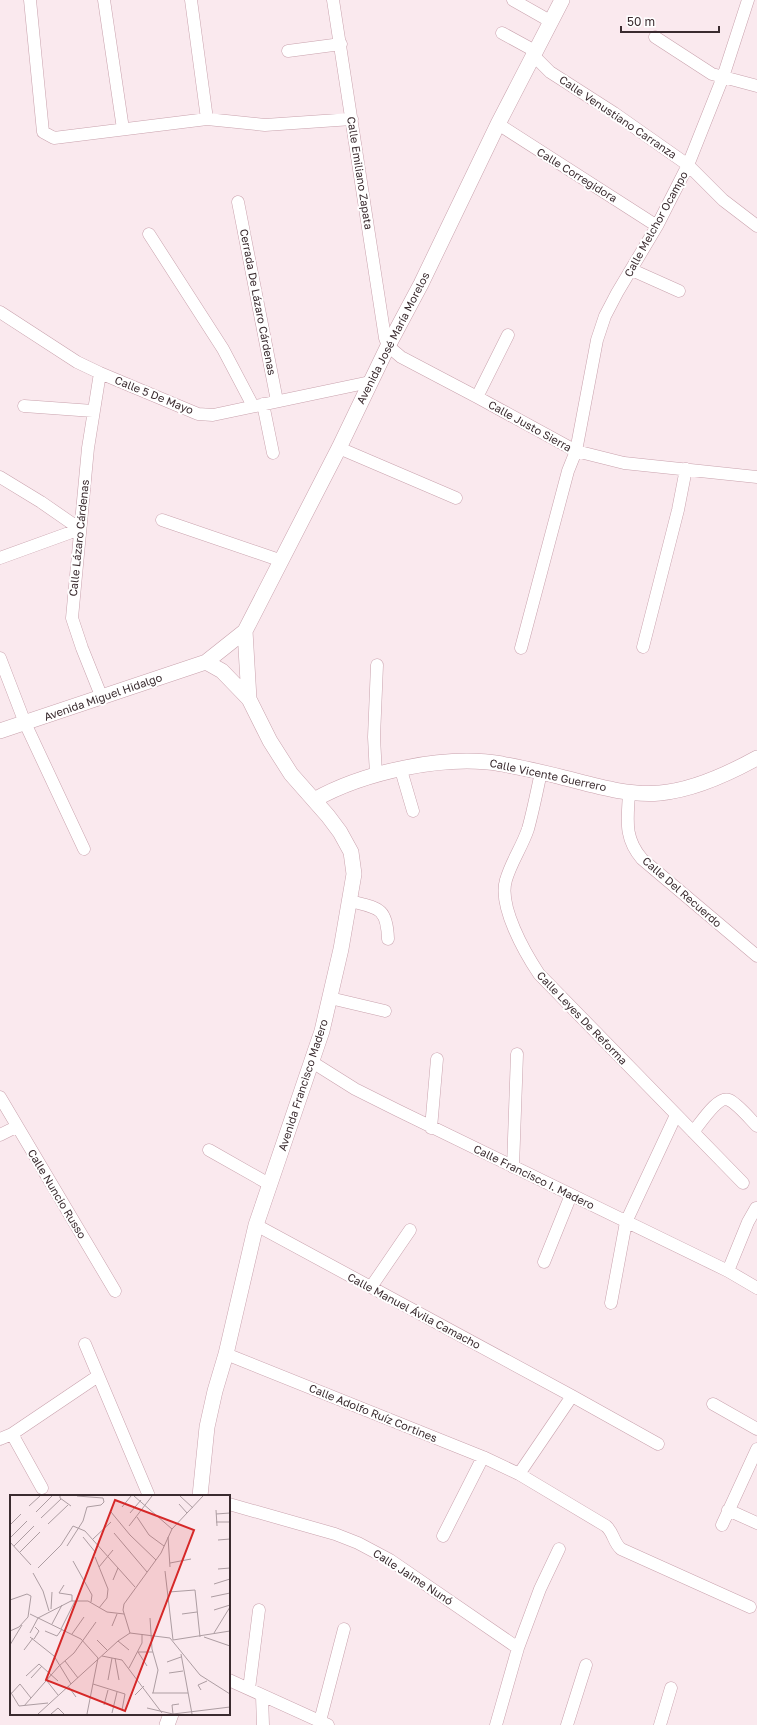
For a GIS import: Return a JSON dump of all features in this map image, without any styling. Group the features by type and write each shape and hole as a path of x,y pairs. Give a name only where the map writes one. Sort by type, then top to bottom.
{"street":[{"path":"30,0 43,132 54,138 207,119 264,125 352,119"},
{"path":"104,0 124,130"},
{"path":"191,0 207,119"},
{"path":"333,0 338,0"},
{"name":"Calle Emiliano Zapata","path":"333,0 341,44 385,338 388,346"},
{"path":"513,0 550,21"},
{"name":"Avenida José María Morelos","path":"206,662 245,631 339,448 388,346 421,284 498,124 562,0"},
{"name":"Calle Melchor Ocampo","path":"521,648 568,471 576,451 597,340 605,316 657,226 688,165 722,77 748,0"},
{"name":"Calle Venustiano Carranza","path":"502,33 534,53 550,72 614,113 688,165 723,200 757,226"},
{"path":"655,37 706,71 722,77 757,86"},
{"path":"288,51 341,44"},
{"name":"Calle Corregidora","path":"498,124 657,226"},
{"name":"Cerrada De Lázaro Cárdenas","path":"238,202 277,401"},
{"path":"149,234 258,405 273,453"},
{"path":"632,270 679,291"},
{"name":"Calle 5 De Mayo","path":"0,312 77,362 198,414 213,414 370,382"},
{"path":"0,321 14,321"},
{"path":"478,397 508,335"},
{"name":"Calle Justo Sierra","path":"388,346 401,358 478,397 576,451 624,463 757,477"},
{"name":"Calle Lázaro Cárdenas","path":"100,373 93,411 72,618 102,698"},
{"path":"24,406 93,411"},
{"path":"339,448 456,498"},
{"path":"643,647 676,516 686,469"},
{"path":"0,477 41,502 80,529"},
{"path":"162,520 282,560"},
{"path":"0,558 80,529"},
{"name":"Avenida Francisco Madero","path":"245,631 249,699"},
{"path":"0,658 25,724 84,849"},
{"name":"Avenida Miguel Hidalgo","path":"0,731 25,724 206,662"},
{"name":"Avenida Francisco Madero","path":"200,1495 207,1426 226,1354 256,1225 322,1031 350,901 354,874 351,852 340,832 291,774 270,741 249,699 222,671 206,662"},
{"path":"376,775 374,737 377,665"},
{"name":"Calle Vicente Guerrero","path":"314,800 325,794 376,775 446,762 484,761 629,792 659,793 679,790 718,776 757,758"},
{"path":"401,770 412,811"},
{"name":"Calle Leyes De Reforma","path":"541,772 527,830 505,881 504,893 510,916 527,957 539,974 743,1183"},
{"name":"Calle Del Recuerdo","path":"629,792 627,828 631,844 635,851 648,864 757,956"},
{"path":"350,901 374,907 383,913 388,923 388,939"},
{"path":"330,998 385,1011"},
{"path":"513,1167 517,1054"},
{"path":"431,1128 437,1059"},
{"name":"Calle Francisco I. Madero","path":"312,1062 355,1088 431,1128 728,1271 757,1288"},
{"name":"Calle Nuncio Russo","path":"0,1097 16,1127 115,1291"},
{"path":"693,1132 716,1104 723,1099 730,1100 757,1126"},
{"path":"611,1303 626,1222 676,1115"},
{"path":"0,1135 16,1127"},
{"path":"208,1150 269,1184"},
{"path":"544,1262 571,1195"},
{"path":"728,1271 752,1225 756,1208"},
{"name":"Calle Manuel Ávila Camacho","path":"256,1225 658,1444"},
{"path":"371,1287 410,1230"},
{"path":"85,1344 149,1495"},
{"name":"Calle Adolfo Ruíz Cortines","path":"226,1354 483,1457 519,1474 611,1530 617,1546 621,1549 750,1607"},
{"path":"0,1439 12,1434 98,1376"},
{"path":"519,1474 572,1396"},
{"path":"714,1404 757,1429"},
{"path":"12,1434 42,1488"},
{"path":"722,1525 757,1450"},
{"path":"443,1536 483,1457"},
{"name":"Calle Jaime Nunó","path":"230,1504 335,1534 358,1543 390,1560 518,1648"},
{"path":"728,1510 757,1524"},
{"path":"496,1725 518,1648 540,1589 559,1549"},
{"path":"249,1689 259,1610"},
{"path":"230,1680 324,1723 344,1629"},
{"path":"567,1725 586,1665"},
{"path":"660,1725 671,1688"},
{"path":"262,1696 263,1725"},
{"path":"167,1725 171,1715"}]}
